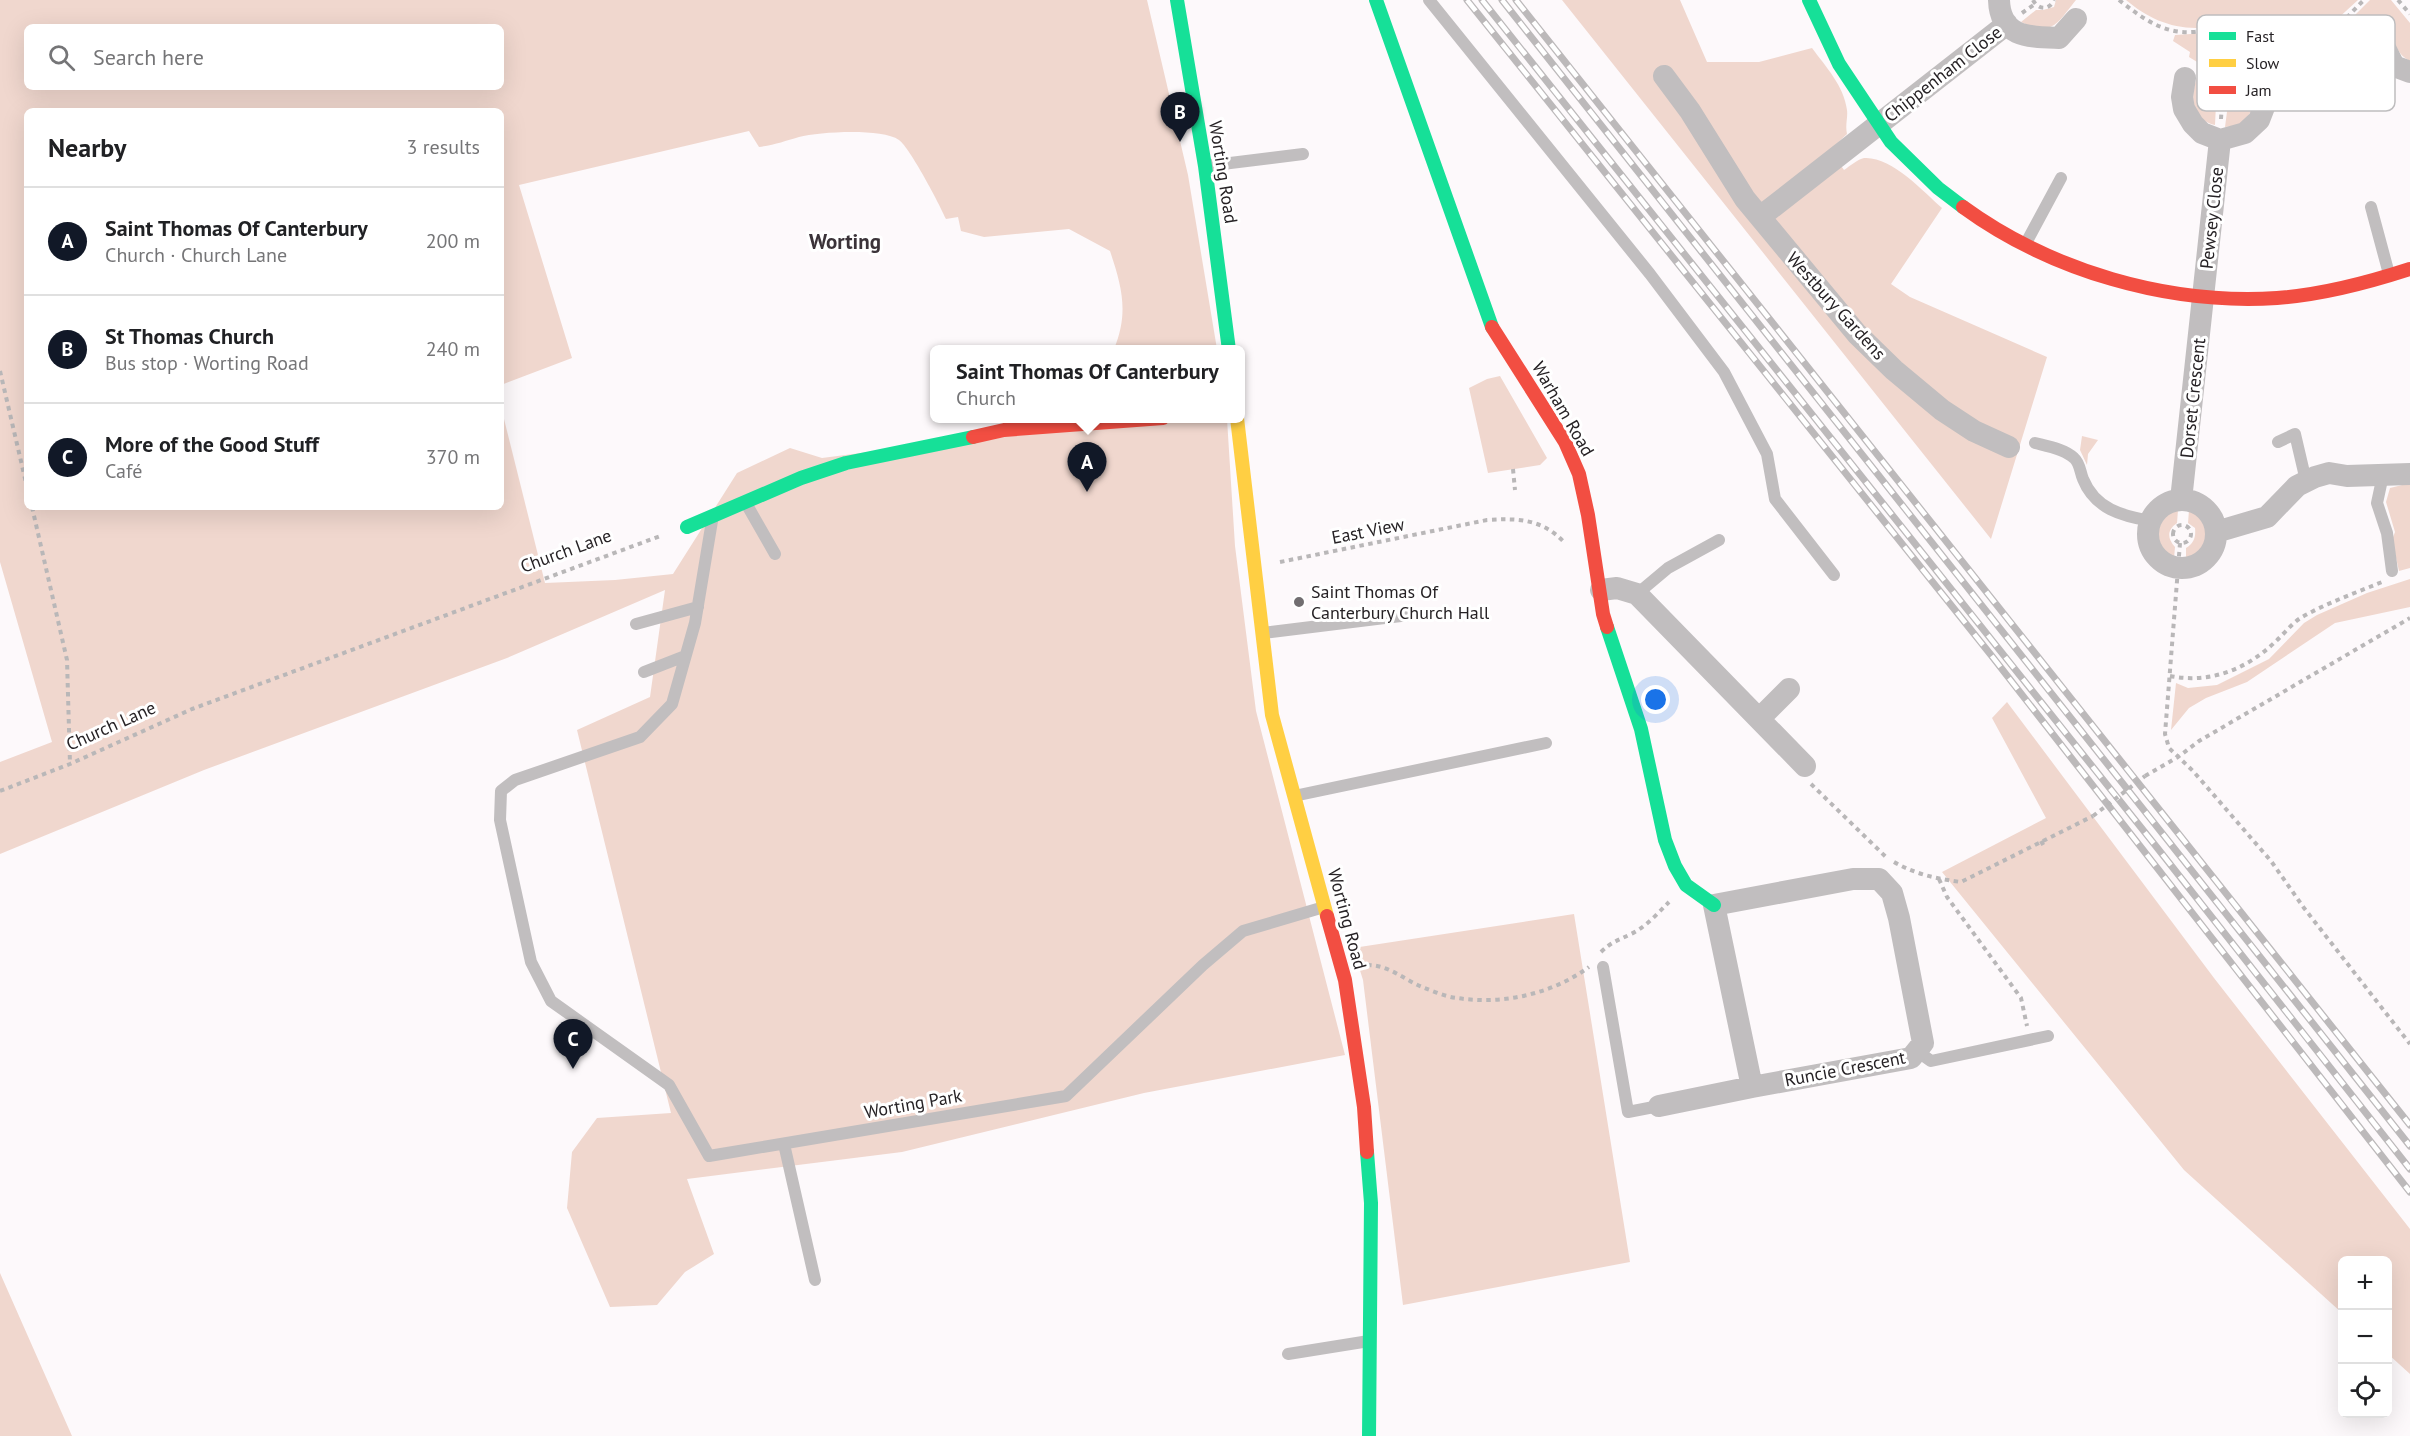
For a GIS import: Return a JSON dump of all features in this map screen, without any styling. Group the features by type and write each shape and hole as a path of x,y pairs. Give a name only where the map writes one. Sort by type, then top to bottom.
{"street":[{"name":"Worting Road","path":"1177,0 1204,166 1228,345"},
{"name":"Warham Road","path":"1376,0 1491,326 1565,442 1579,474 1601,590 1603,614 1641,729 1665,840 1675,866 1686,885 1714,905"},
{"path":"1809,0 1816,20 1840,68 1902,154 1970,210 2025,244 2080,267 2143,287 2204,296 2260,298 2325,293 2410,269"},
{"name":"Chippenham Close","path":"1999,0 2007,24 2026,37 2059,38 2076,19"},
{"name":"Chippenham Close","path":"1880,125 2007,24"},
{"path":"2395,66 2410,72"},
{"name":"Westbury Gardens","path":"1664,76 1695,117 1733,182 1839,314 1894,370 1958,421 1991,440 2009,447"},
{"path":"2185,78 2182,97 2184,109 2202,133 2220,140 2245,133 2259,120 2262,111"},
{"path":"1760,217 1880,125"},
{"name":"Pewsey Close","path":"2204,296 2220,140"},
{"name":"Dorset Crescent","path":"2181,500 2204,296"},
{"path":"687,527 746,504 801,478 846,463 1004,430 1097,423"},
{"name":"Worting Road","path":"1238,423 1272,715 1345,980 1364,1107 1371,1203 1369,1436"},
{"path":"2216,532 2267,517 2306,481 2329,473 2348,476 2410,474"},
{"path":"2181,500 2194,502 2205,509 2213,520 2216,532 2214,547 2205,559 2193,566 2179,568 2163,562 2154,553 2149,534 2151,521 2163,506 2181,500"},
{"path":"1601,590 1617,588 1636,594 1805,766"},
{"path":"1759,719 1789,689"},
{"name":"Runcie Crescent","path":"1659,1107 1752,1087 1911,1058 1923,1043 1899,918 1892,893 1878,879 1853,879 1714,905"},
{"path":"1714,905 1752,1087"}],"lane":[{"path":"1429,0 1650,274 1725,372 1767,454 1775,499 1834,575"},
{"path":"1204,166 1303,154"},
{"path":"2025,244 2061,178"},
{"path":"2371,207 2390,275"},
{"path":"2278,442 2295,434 2306,481"},
{"path":"2035,442 2077,459 2083,479 2093,498 2107,508 2126,517 2151,521"},
{"path":"2383,475 2377,503 2387,533 2391,575"},
{"path":"746,504 775,554"},
{"path":"644,672 685,656 698,607 712,517"},
{"path":"1636,594 1668,568 1719,540"},
{"path":"636,624 698,607"},
{"path":"1262,633 1417,614"},
{"name":"Worting Park","path":"685,656 672,704 640,737 515,780 501,791 500,820 531,962 551,1001 669,1085 709,1156 1066,1096 1203,965 1243,931 1325,907"},
{"path":"1293,796 1546,743"},
{"path":"1600,962 1628,1112 1659,1107"},
{"path":"1917,1051 1930,1061 2048,1036"},
{"path":"784,1144 815,1280"},
{"path":"1288,1354 1370,1341"}],"path":[{"path":"2033,0 2037,6 2044,8 2050,6 2054,0"},
{"path":"2119,0 2142,19 2166,29 2197,32"},
{"path":"2348,15 2364,0"},
{"path":"2398,0 2410,14"},
{"path":"0,371 24,474"},
{"path":"1513,469 1515,490"},
{"path":"33,510 67,660 70,764"},
{"name":"East View","path":"1253,567 1373,545 1487,520 1517,518 1552,529 1567,544"},
{"path":"2182,525 2187,528 2190,535 2186,542 2180,543 2174,538 2173,532 2176,527 2182,525"},
{"name":"Church Lane","path":"0,790 70,764 192,709 687,527"},
{"path":"2180,543 2164,734 2169,748 2193,771 2271,861 2304,908 2410,1044"},
{"path":"2170,676 2179,678 2216,676 2233,671 2253,661 2299,618 2391,575"},
{"path":"1961,882 2093,816 2145,776 2178,757 2199,741 2410,618"},
{"path":"2041,841 2045,848"},
{"path":"1939,879 1947,897 2021,998 2029,1040"},
{"path":"1600,962 1615,940 1636,930 1671,900"},
{"path":"1359,966 1382,967 1419,986 1456,998 1493,1000 1525,996 1548,989 1572,979 1590,966"}],"shaded area":[{"path":"0,0 1147,0 1188,175 1216,345 1116,345 1121,324 1122,300 1118,276 1110,251 1069,229 984,237 961,231 958,217 946,219 917,165 899,140 890,136 865,132 835,133 799,137 759,147 749,131 519,185 572,358 504,384 504,108 24,108 24,510 504,510 504,419 545,583 615,580 673,574 737,473 790,448 822,458 1094,423 1227,423 1235,546 1256,711 1345,1055 1144,1093 902,1152 687,1179 714,1254 685,1272 657,1305 610,1307 567,1208 572,1152 597,1118 671,1113 577,730 650,697 665,590 507,658 204,770 0,854 0,762 52,742 0,562"},
{"path":"1562,0 1680,0 1707,62 1759,62 1812,48 1834,77 1845,101 1847,134 1830,150 1844,170 1864,158 1885,163 1896,168 1942,208 1891,284 1910,297 2047,357 1991,539"},
{"path":"2056,0 2076,0 2054,25 2041,28 2021,22 2036,10 2054,7"},
{"path":"2126,0 2358,0 2342,15 2197,15 2196,28 2167,24 2142,12"},
{"path":"2370,0 2391,0 2410,23 2410,61 2395,44 2395,15 2355,15"},
{"path":"2197,34 2197,62 2189,57 2190,52 2173,41 2175,35"},
{"path":"2197,77 2197,111 2216,111 2215,125 2198,115 2193,100"},
{"path":"2227,111 2251,111 2241,125 2225,127"},
{"path":"1500,376 1547,458 1540,465 1488,473 1469,388 1487,379"},
{"path":"2082,436 2098,440 2088,454 2087,465 2080,450"},
{"path":"2410,483 2410,568 2399,571 2392,540 2395,532 2386,502 2390,488"},
{"path":"2178,510 2177,523 2171,528 2169,534 2175,547 2174,559 2161,547 2156,532 2162,518"},
{"path":"2189,510 2204,520 2208,536 2202,552 2195,558 2186,560 2186,548 2193,542 2195,534 2195,528 2188,523"},
{"path":"2410,579 2410,607 2335,623 2247,682 2206,698 2189,708 2171,730 2176,683 2188,688 2217,685 2269,659 2304,623 2317,615 2367,593"},
{"path":"2007,702 2214,978 2410,1229 2410,1374 2392,1358 2392,1256 2338,1256 2338,1309 2184,1170 1942,872 2046,818 1992,718"},
{"path":"1574,914 1630,1262 1403,1305 1363,980 1353,948"},
{"path":"0,1273 72,1436 0,1436"}],"railway":[{"path":"1467,0 1991,655 2410,1192"},
{"path":"1482,0 2410,1169"},
{"path":"1502,0 2410,1146"},
{"path":"1516,0 2410,1125"}],"traffic: fast":[{"path":"1177,0 1205,166 1228,345"},
{"path":"1376,0 1492,327"},
{"path":"1809,0 1839,64 1891,142 1938,188 1963,207"},
{"path":"687,527 801,478 846,463 973,437"},
{"path":"1607,627 1641,729 1665,840 1675,866 1686,885 1714,905"},
{"path":"1367,1152 1371,1203 1369,1436"}],"traffic: slow":[{"path":"1238,423 1272,715 1327,916"}],"traffic: jam":[{"path":"1963,207 1997,230 2072,266 2112,279 2194,296 2236,299 2311,294 2344,288 2410,269"},
{"path":"1492,327 1565,442 1579,474 1607,627"},
{"path":"973,437 1004,430 1097,423"},
{"path":"1327,916 1345,980 1364,1107 1367,1152"}],"place":[{"name":"St Thomas Church","path":"1180,142"},
{"name":"Saint Thomas Of Canterbury","path":"1087,492"},
{"name":"Saint Thomas Of Canterbury Church Hall","path":"1299,602"},
{"name":"More of the Good Stuff","path":"573,1069"}],"district":[{"name":"Worting","path":"845,242"}]}
